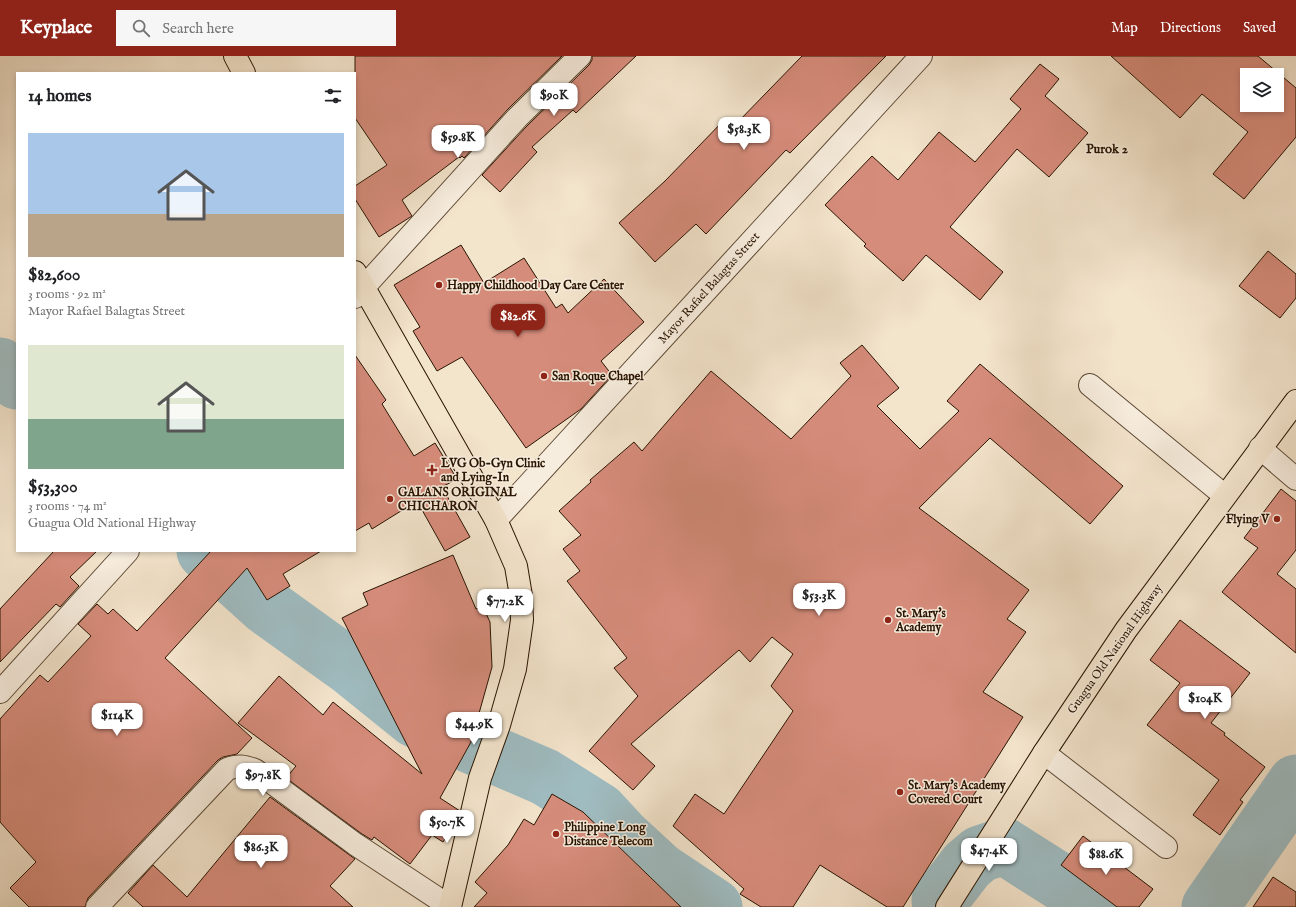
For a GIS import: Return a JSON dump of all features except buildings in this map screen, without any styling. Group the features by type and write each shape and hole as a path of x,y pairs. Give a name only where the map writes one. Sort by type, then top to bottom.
{"main road":[{"path":"235,56 243,72"},
{"path":"358,286 496,520 516,566 521,596 522,620 515,669 499,725 480,778 450,906"},
{"name":"Guagua Old National Highway","path":"953,902 990,838 1126,630 1296,401"}],"street":[{"path":"358,286 517,118 580,56"},
{"name":"Mayor Rafael Balagtas Street","path":"496,520 921,56"},
{"path":"1090,384 1225,496"},
{"path":"1260,448 1296,478"},
{"path":"0,692 127,552"},
{"path":"1044,754 1166,847"},
{"path":"97,907 227,769 235,766 244,766 255,770 356,844 450,906"}],"waterway":[{"path":"0,366 16,380"},
{"path":"206,552 267,607 353,669 415,719 545,777 599,811 623,837 660,871 714,907"},
{"path":"1210,907 1296,783"},
{"path":"940,900 967,865 980,854 1004,846 1100,907"}],"place":[{"name":"Happy Childhood Day Care Center","path":"439,285"},
{"name":"San Roque Chapel","path":"544,376"},
{"name":"LVG Ob-Gyn Clinic and Lying-In","path":"432,470"},
{"name":"GALANS ORIGINAL CHICHARON","path":"390,499"},
{"name":"Flying V","path":"1277,519"},
{"name":"St. Mary's Academy","path":"888,620"},
{"name":"St. Mary's Academy Covered Court","path":"900,792"},
{"name":"Philippine Long Distance Telecom","path":"556,834"}],"district":[{"name":"Purok 2","path":"1107,149"}]}
